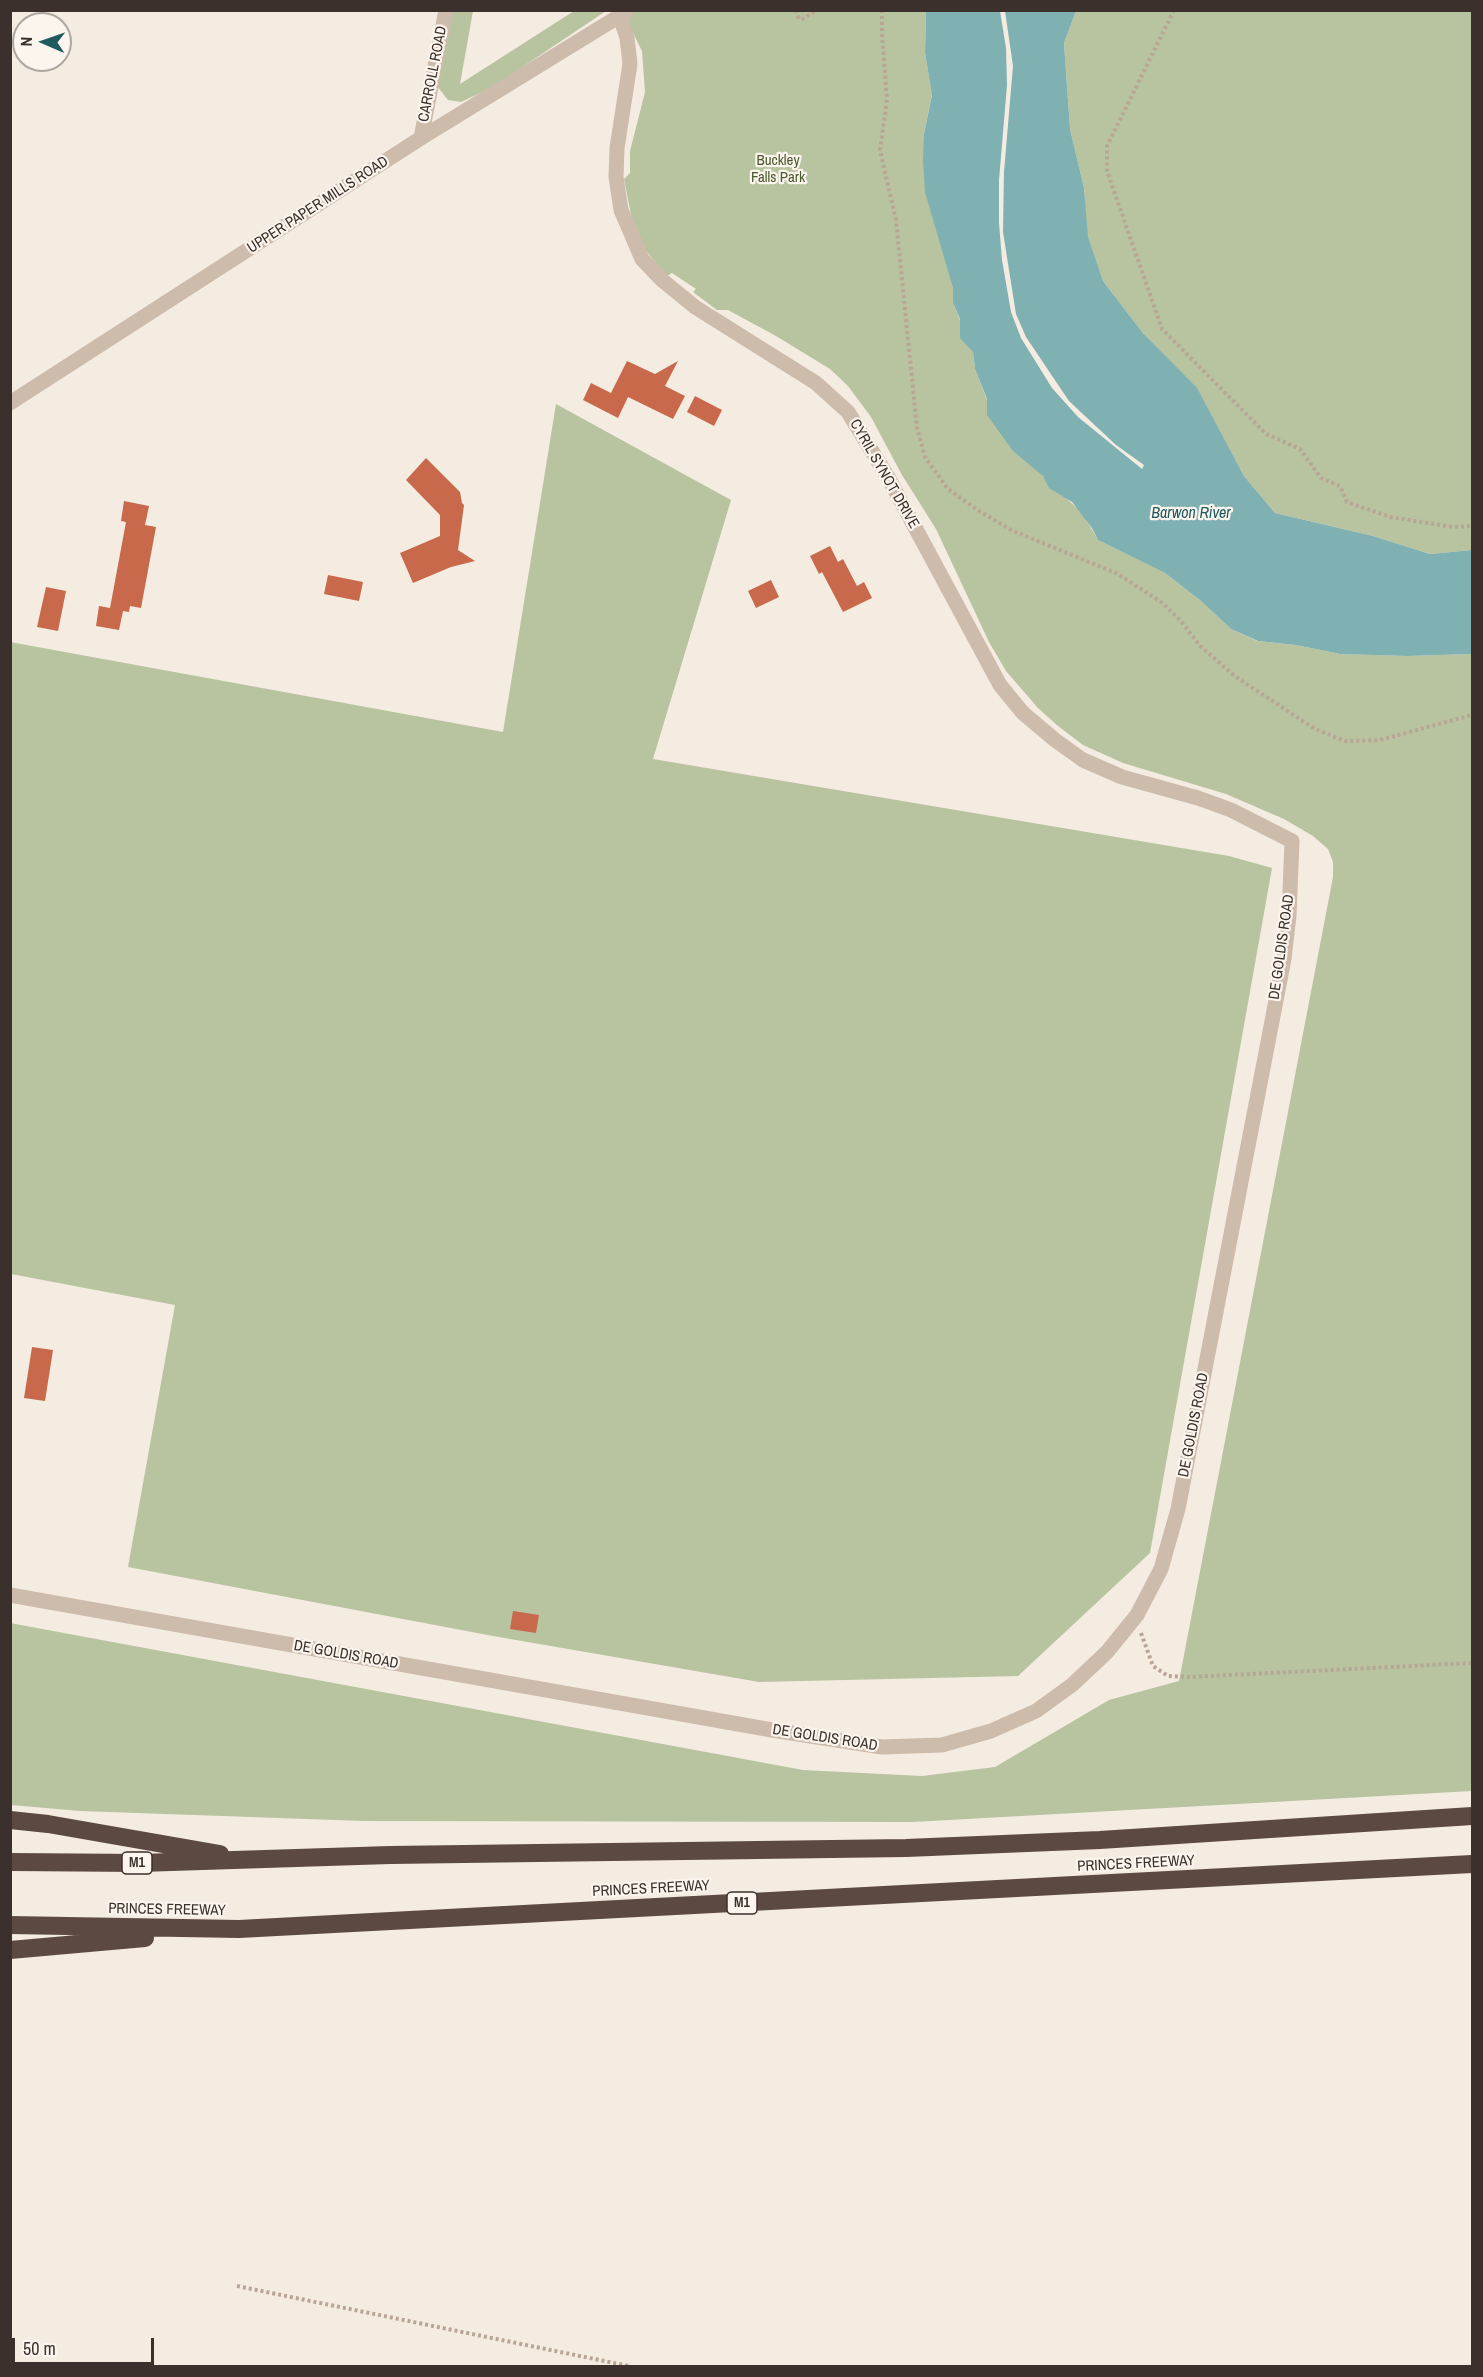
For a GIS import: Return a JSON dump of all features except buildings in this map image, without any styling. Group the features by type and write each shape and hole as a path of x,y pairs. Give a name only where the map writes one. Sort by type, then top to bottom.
{"highway":[{"name":"PRINCES FREEWAY","path":"10,1862 140,1863 263,1861 390,1855 906,1848 1100,1840 1473,1816"},
{"path":"10,1820 48,1824 263,1861"},
{"name":"PRINCES FREEWAY","path":"10,1925 239,1929 1473,1864"},
{"path":"10,1950 239,1929"}],"street":[{"name":"CARROLL ROAD","path":"421,138 446,10"},
{"name":"UPPER PAPER MILLS ROAD","path":"10,403 421,138 624,14"},
{"name":"CYRIL SYNOT DRIVE","path":"624,14 630,64 617,148 616,177 621,210 642,259 662,280 695,307 816,383 848,412 890,479 1000,685 1023,713 1083,760 1122,777 1198,798 1231,810 1292,842"},
{"name":"DE GOLDIS ROAD","path":"10,1595 772,1730 882,1747 942,1745 990,1731 1036,1711 1072,1685 1107,1652 1137,1615 1161,1569 1178,1509 1284,959 1292,842"}],"path":[{"path":"796,10 800,19 817,10"},
{"path":"882,10 887,100 880,150 896,220 917,428 926,457 948,489 978,511 1013,531 1116,573 1160,601 1180,620 1200,646 1236,677 1315,729 1345,741 1380,740 1473,715"},
{"path":"1174,10 1107,146 1107,171 1162,329 1266,434 1300,449 1321,478 1340,486 1347,502 1389,517 1453,527 1473,525"},
{"path":"1137,1615 1144,1646 1153,1666 1168,1676 1189,1677 1473,1662"},
{"path":"237,2286 629,2367"}],"green space":[{"path":"448,11 473,11 460,84 574,11 606,11 491,88 461,102 448,100 437,86"},
{"name":"Buckley Falls Park","path":"633,11 926,11 925,53 932,94 924,134 953,288 953,303 973,352 975,369 987,400 1043,476 1083,514 1098,540 1165,573 1201,601 1231,629 1257,641 1296,645 1340,654 1407,656 1472,654 1472,1791 913,1822 364,1821 80,1811 11,1805 10,1623 803,1770 922,1776 995,1767 1109,1700 1179,1681 1333,877 1333,862 1328,849 1313,836 1284,819 1226,794 1123,763 1083,745 1058,726 1038,708 1006,671 989,642 936,529 902,475 871,417 848,386 830,369 776,336 728,310 717,310 693,292 696,289 672,273 667,276 651,257 640,243 631,215 624,179 630,173 630,151 645,92 642,51 625,17"},
{"path":"1076,11 1472,11 1472,550 1430,554 1373,536 1275,513 1244,476 1196,388 1143,333 1103,281 1087,237 1084,188 1070,129 1064,43"},
{"path":"556,404 731,500 653,759 1229,856 1272,868 1150,1553 1018,1676 759,1682 493,1636 128,1567 175,1305 11,1274 10,642 503,732"}],"water":[{"name":"Barwon River","path":"926,11 1000,11 1006,48 1007,85 999,180 1002,260 1011,312 1021,338 1052,388 1078,417 1142,469 1144,465 1116,445 1069,401 1026,337 1016,314 1003,232 1004,172 1013,66 1005,11 1076,11 1064,43 1070,129 1084,188 1088,237 1103,281 1143,333 1197,388 1244,476 1275,513 1373,536 1430,554 1472,550 1472,654 1407,656 1340,654 1296,645 1258,641 1231,629 1201,601 1165,573 1098,540 1092,528 1072,502 1049,488 1043,476 1013,451 987,415 987,399 975,369 973,352 960,338 960,319 953,303 953,288 925,192 924,134 932,95 925,53"}]}
